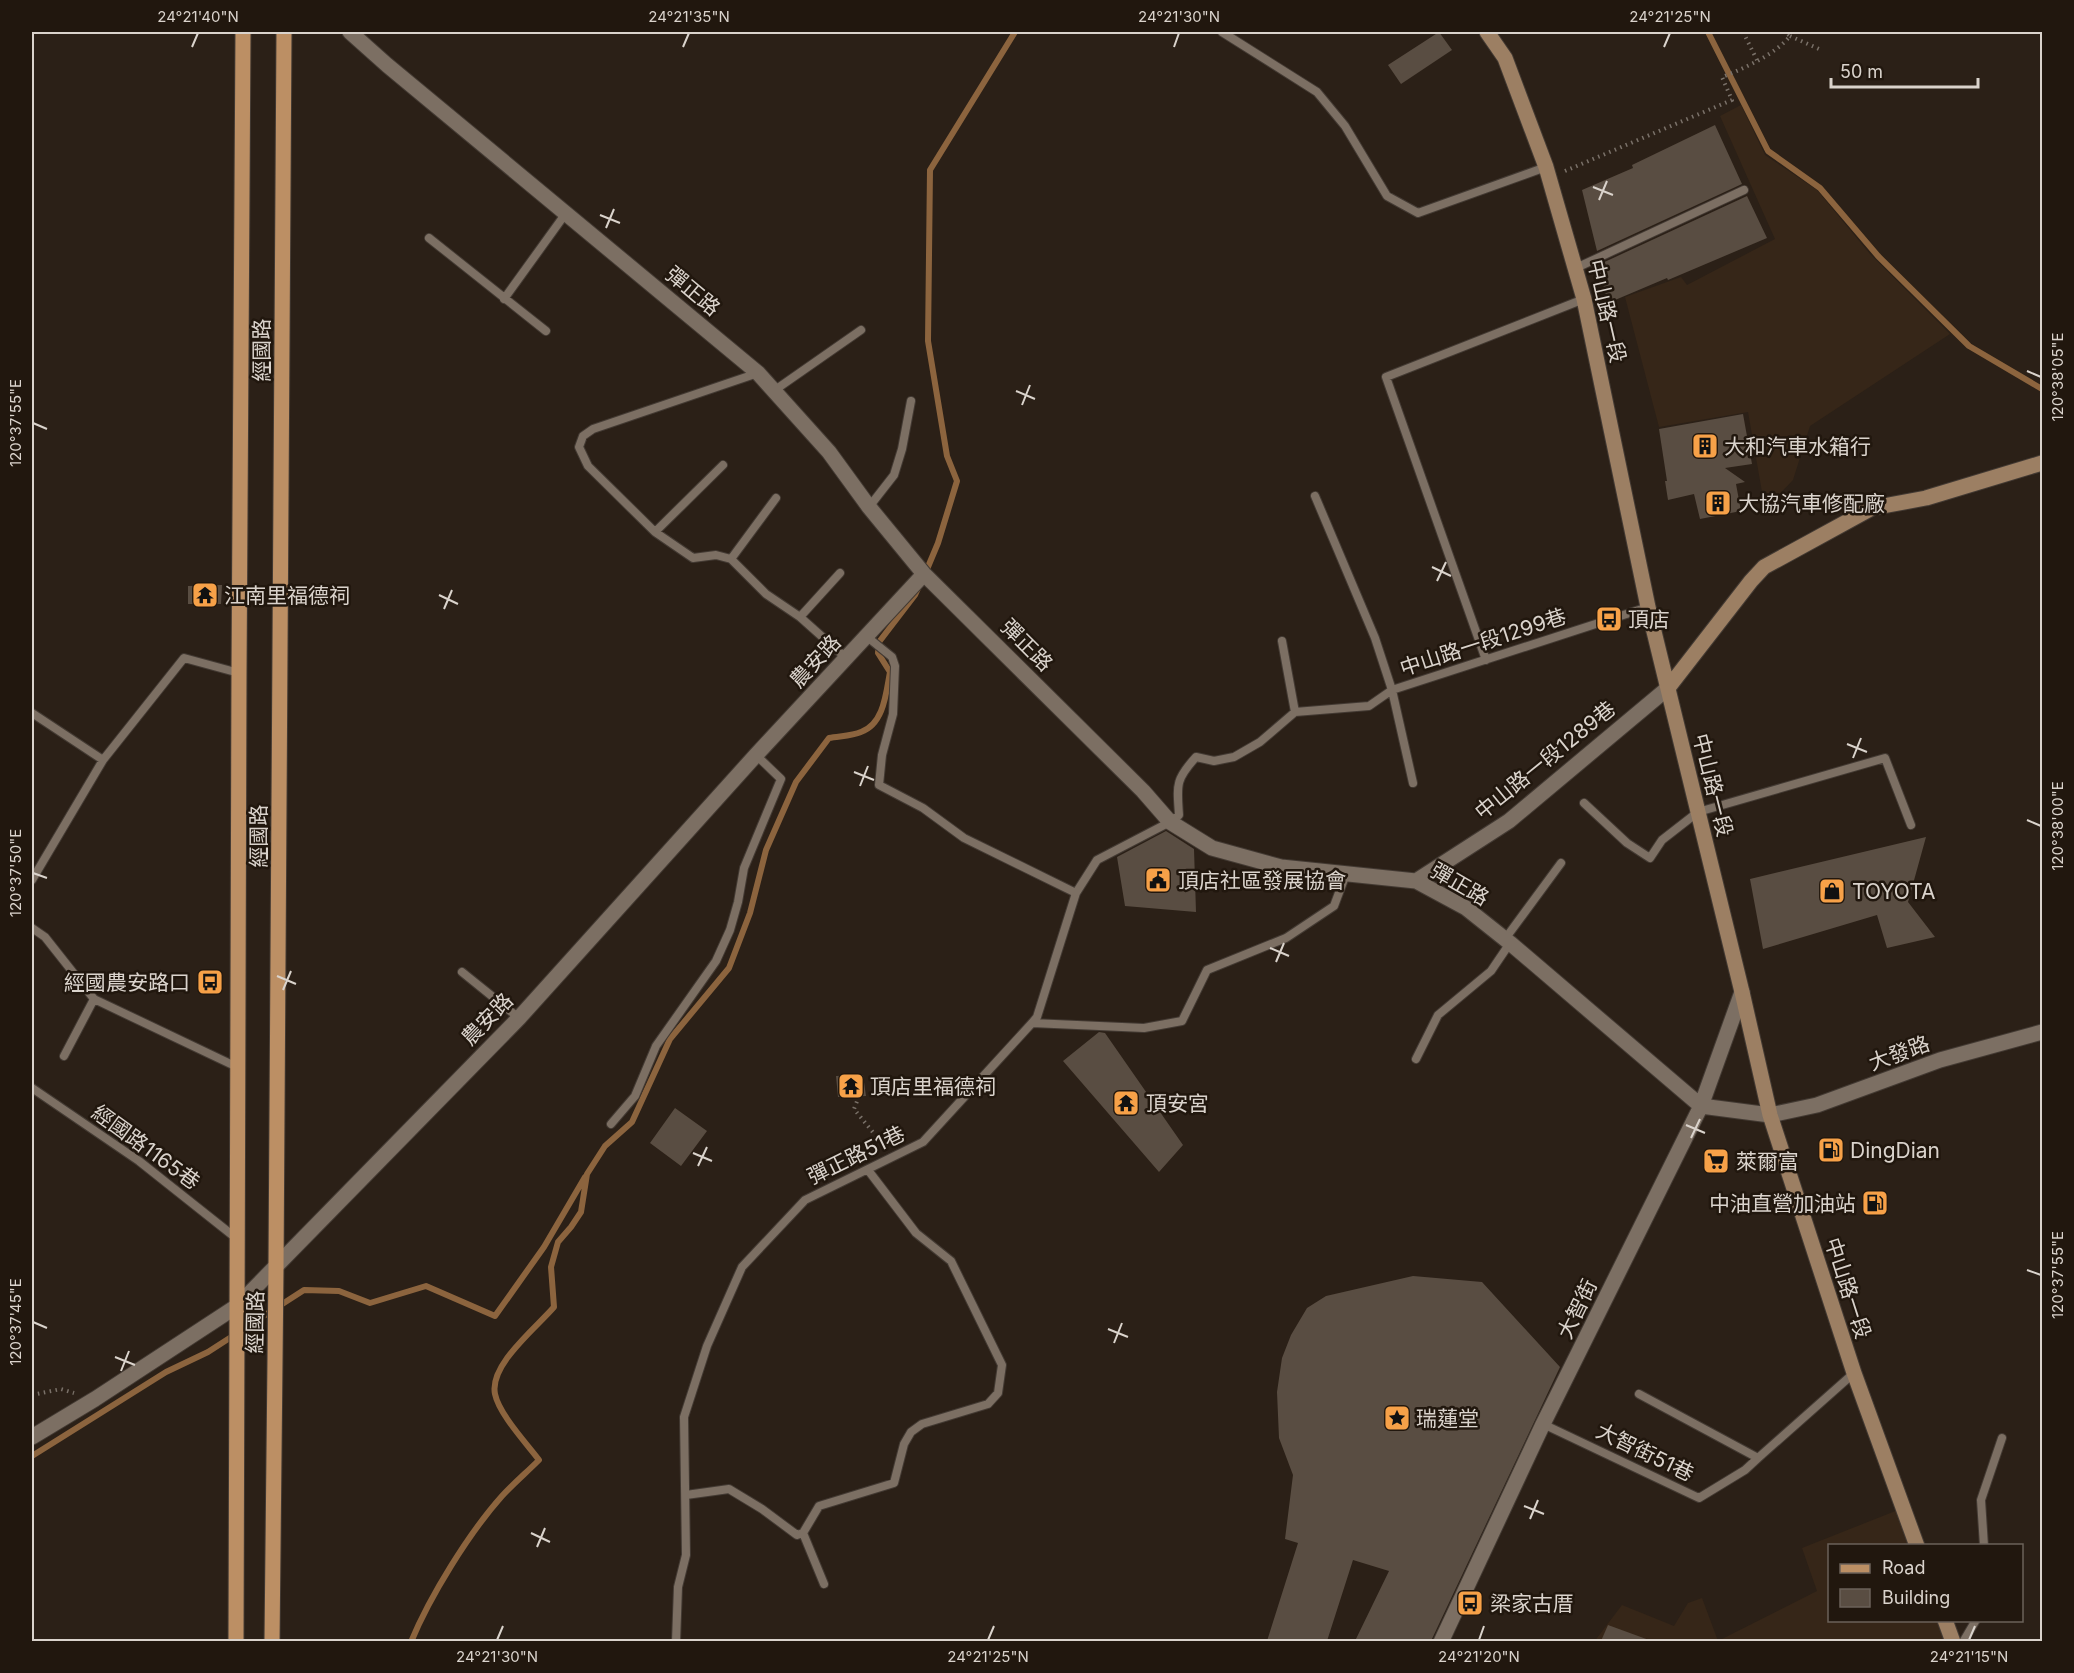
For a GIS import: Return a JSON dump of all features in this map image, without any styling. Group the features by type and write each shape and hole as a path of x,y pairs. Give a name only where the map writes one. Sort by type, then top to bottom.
{"main road":[{"name":"經國路","path":"236,1641 238,673 243,32"},
{"name":"經國路","path":"272,1641 284,32"}],"street":[{"name":"彈正路","path":"350,32 758,373 829,452 869,507 924,574 1143,791 1170,822 1212,848 1281,867 1416,881 1466,908 1508,941 1701,1106"},
{"name":"中山路一段","path":"1487,32 1504,58 1548,172 1584,299 1648,607 1770,1115 1854,1373 1917,1544"},
{"path":"1668,688 1764,567 1872,508 1926,498 2043,463"},
{"name":"農安路","path":"32,1437 95,1399 237,1306 519,1018 756,755 924,574"},
{"name":"中山路一段1289巷","path":"1416,881 1509,821 1668,688"},
{"name":"大智街","path":"1441,1641 1543,1424 1701,1106 1742,992"},
{"name":"大發路","path":"1770,1115 1817,1105 1940,1060 2043,1032"},
{"path":"1701,1106 1770,1115"},
{"path":"1946,1622 1953,1641"}],"lane":[{"path":"1222,32 1317,92 1345,126 1387,196 1418,213 1548,172"},
{"path":"1575,268 1744,190"},
{"path":"504,299 566,213"},
{"path":"429,238 546,331"},
{"path":"1486,660 1386,376 1584,299"},
{"path":"775,390 861,330"},
{"path":"758,373 593,429 583,436 579,447 588,466 656,532 693,558 716,555 731,559 766,594 800,617 846,658"},
{"path":"869,507 894,475 902,449 911,401"},
{"path":"656,532 723,465"},
{"name":"中山路一段1299巷","path":"1315,496 1374,638 1392,690 1648,607"},
{"path":"731,559 776,498"},
{"path":"800,617 840,573"},
{"path":"866,636 892,657 895,666 893,714 882,755 879,785 923,808 964,838 1076,894"},
{"path":"1282,641 1295,712"},
{"path":"32,880 103,760 184,658 238,673"},
{"path":"1170,822 1179,815 1177,784 1196,757 1214,761 1234,757 1260,742 1295,712 1369,706 1392,690 1413,783"},
{"path":"32,713 103,760"},
{"path":"611,1124 635,1096 656,1046 716,961 730,930 744,868 781,779 756,755"},
{"path":"1584,802 1627,843 1650,858 1662,840 1698,812 1885,758 1911,825"},
{"name":"彈正路51巷","path":"676,1641 678,1587 686,1555 684,1417 707,1346 742,1267 805,1200 923,1142 1037,1017 1076,894 1097,860 1170,822"},
{"path":"1416,1059 1438,1015 1491,971 1508,941 1561,863"},
{"path":"1032,1023 1144,1028 1182,1021 1207,970 1286,938 1334,906 1346,874"},
{"path":"32,928 45,937 94,999 237,1067"},
{"path":"462,972 519,1018"},
{"path":"64,1056 94,999"},
{"name":"經國路1165巷","path":"32,1088 140,1161 236,1238"},
{"path":"686,1495 729,1489 762,1509 797,1535 803,1533 819,1506 894,1483 904,1444 911,1432 922,1424 988,1404 998,1393 1002,1365 951,1261 916,1233 868,1170"},
{"path":"1640,1394 1758,1458 1854,1373"},
{"name":"大智街51巷","path":"1543,1424 1699,1498 1745,1470 1758,1458"},
{"path":"1984,1544 1981,1500 2002,1438"},
{"path":"803,1533 824,1584"},
{"path":"1963,1641 1975,1622"}],"path":[{"path":"1743,32 1757,60"},
{"path":"1785,32 1819,49"},
{"path":"1548,172 1732,100 1722,78 1738,72 1785,43 1790,36"},
{"path":"859,1096 854,1109 894,1157"},
{"path":"32,1395 61,1389 95,1399"}],"shaded area":[{"path":"1741,105 1765,155 1817,190 1870,254 1950,334 1810,426 1793,480 1765,509 1748,412 1659,427 1625,297 1681,277 1687,285 1775,239 1720,116"},
{"path":"1898,1510 1912,1544 1828,1544 1828,1622 1940,1622 1948,1641 1594,1642 1622,1605 1674,1626 1688,1603 1702,1598 1718,1641 1817,1591 1802,1548"}],"building":[{"path":"1439,32 1452,50 1401,84 1388,65"},
{"path":"1715,125 1742,184 1597,251 1582,190 1633,168 1632,165"},
{"path":"1747,196 1767,238 1608,303 1598,265"},
{"name":"大和汽車水箱行","path":"1743,414 1752,464 1725,468 1745,482 1736,484 1741,511 1700,519 1694,494 1668,500 1659,429"},
{"name":"江南里福德祠","path":"222,585 221,604 188,604 188,586"},
{"name":"頂店社區發展協會","path":"1166,831 1194,849 1196,912 1125,906 1117,857"},
{"name":"TOYOTA","path":"1926,837 1908,902 1935,937 1887,948 1877,915 1763,949 1750,879"},
{"name":"頂安宮","path":"1099,1032 1105,1033 1183,1145 1159,1172 1063,1061"},
{"name":"頂店里福德祠","path":"863,1075 866,1096 838,1097 836,1076"},
{"path":"675,1108 707,1131 681,1166 650,1143"},
{"path":"1413,1276 1482,1282 1560,1367 1431,1641 1355,1641 1389,1571 1353,1560 1327,1641 1267,1641 1298,1543 1285,1539 1293,1475 1279,1438 1277,1392 1282,1358 1291,1335 1307,1308 1326,1296"},
{"path":"1608,1625 1649,1640 1649,1641 1601,1641"}],"waterway":[{"path":"925,574 938,543 957,481 947,456 928,341 930,170 1015,32"},
{"path":"1708,32 1768,151 1820,188 1878,256 1969,346 2042,389"},
{"path":"411,1642 439,1585 464,1546 502,1496 539,1460 502,1410 495,1394 495,1383 506,1359 554,1307 551,1267 558,1242 581,1212 587,1174 605,1146 632,1122 670,1039 729,968 750,913 766,850 796,782 829,738 861,732 869,728 879,715 883,707 890,672 878,653 879,642 915,595 919,586"},
{"path":"32,1456 166,1372 208,1352 304,1290 339,1291 370,1303 426,1286 495,1316 544,1247 585,1177"}],"place":[{"name":"大和汽車水箱行","path":"1705,446"},
{"name":"大協汽車修配廠","path":"1718,503"},
{"name":"江南里福德祠","path":"205,595"},
{"name":"頂店","path":"1609,619"},
{"name":"頂店社區發展協會","path":"1158,880"},
{"name":"TOYOTA","path":"1832,891"},
{"name":"經國農安路口","path":"210,982"},
{"name":"頂店里福德祠","path":"851,1086"},
{"name":"頂安宮","path":"1126,1103"},
{"name":"DingDian","path":"1831,1150"},
{"name":"萊爾富","path":"1716,1161"},
{"name":"中油直營加油站","path":"1875,1203"},
{"name":"瑞蓮堂","path":"1397,1418"},
{"name":"梁家古厝","path":"1470,1603"}]}
